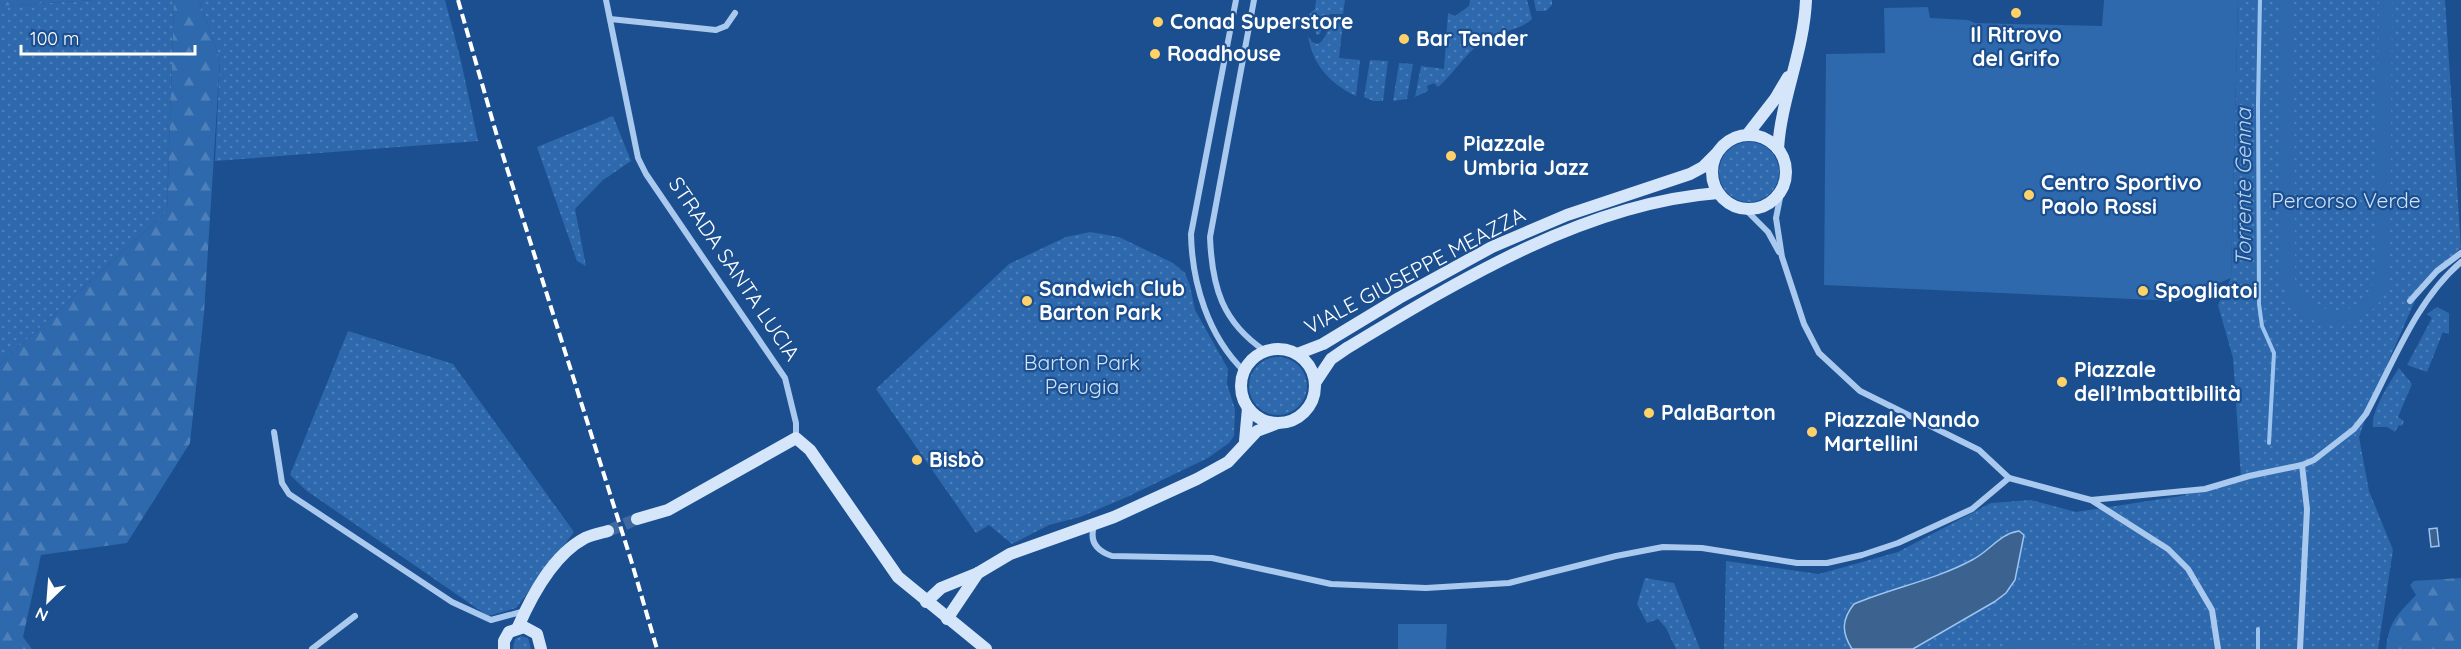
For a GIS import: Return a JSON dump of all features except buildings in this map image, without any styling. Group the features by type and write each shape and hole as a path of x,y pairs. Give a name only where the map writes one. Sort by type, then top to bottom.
{"street":[{"name":"STRADA SANTA LUCIA","path":"606,0 638,158 646,174 785,378 796,423 796,438"},
{"path":"1236,0 1191,234 1191,255 1193,270 1207,316 1233,361 1244,371"},
{"path":"1254,0 1209,237 1210,259 1218,294 1236,326 1246,338 1265,351"},
{"path":"1806,0 1779,130 1778,149 1785,168 1776,218 1782,257 1804,324 1819,353 1860,392 1979,450 2009,478 2091,500 2168,549 2188,569 2211,610 2218,649"},
{"path":"610,19 717,30 726,26 735,13"},
{"path":"1747,135 1774,99 1794,66"},
{"path":"1778,149 1769,141 1747,135 1734,138 1724,144 1716,154 1712,174 1718,193 1725,200 1745,208 1768,232 1782,257"},
{"name":"VIALE GIUSEPPE MEAZZA","path":"1297,354 1323,344 1399,298 1492,247 1567,215 1690,174 1703,167 1716,154"},
{"path":"1745,208 1766,204 1782,188"},
{"name":"VIALE GIUSEPPE MEAZZA","path":"1315,383 1331,359 1347,348 1469,276 1527,248 1649,203 1688,195 1718,193"},
{"path":"2410,301 2437,272 2461,253"},
{"path":"2091,500 2205,489 2314,460 2354,429 2366,414 2427,299 2445,276 2461,262"},
{"path":"926,602 941,588 978,573 1010,554 1094,524 1208,473 1228,462 1245,441 1257,431 1301,416 1314,395 1315,383 1312,371 1297,354 1287,350 1265,351 1256,356 1244,371 1241,390 1248,408 1245,441"},
{"path":"1248,408 1266,421 1278,423"},
{"path":"274,432 282,483 289,494 452,602 491,620 525,611"},
{"path":"637,519 668,510 796,438 810,450 898,577 986,649"},
{"path":"2300,649 2307,509 2302,465"},
{"path":"1094,524 1091,535 1095,545 1102,553 1113,556 1212,558 1342,585 1426,588 1480,586 1536,577 1616,556 1664,547 1702,548 1797,563 1827,563 1898,543 1972,509 2009,478"},
{"path":"503,648 509,632 518,627 537,589 564,553 585,538 608,531"},
{"path":"947,618 978,573"},
{"path":"312,649 355,616"},
{"path":"518,627 534,630 542,648"}],"green space":[{"path":"0,0 95,0 0,6"},
{"path":"95,0 174,0 167,211 0,364 0,6"},
{"path":"174,0 199,0 220,60 204,313 190,443 127,543 41,555 23,637 32,649 0,649 0,364 167,211"},
{"path":"199,0 445,0 478,141 215,161 220,60"},
{"path":"1316,0 1345,0 1343,14 1330,14 1324,20 1320,34 1317,35 1309,14 1315,9"},
{"path":"1470,0 1527,0 1532,19 1522,26 1495,35 1481,43 1438,87 1434,83 1427,86 1428,91 1415,97 1421,66 1444,69 1448,13 1455,16 1469,6"},
{"path":"1534,0 1552,0 1552,5 1546,11 1536,11"},
{"name":"Centro Sportivo Paolo Rossi","path":"2104,0 2238,0 2231,278 2177,301 1824,285 1826,54 1885,53 1884,8 1928,7 1930,18 1968,20 1975,23 2102,26"},
{"name":"Percorso Verde","path":"2238,0 2445,0 2461,248 2421,287 2375,392 2359,437 2369,491 2393,550 2378,649 1724,649 1726,561 1819,574 1898,552 1991,503 2031,500 2076,512 2181,496 2241,478 2233,358 2218,305 2231,278"},
{"path":"2280,0 2294,0 2295,281 2301,291 2319,306 2329,310 2340,310 2351,308 2360,302 2369,292 2376,274 2379,0 2392,0 2390,269 2385,292 2378,304 2370,312 2349,322 2326,323 2304,316 2290,302 2282,280"},
{"path":"1343,22 1339,58 1360,60 1356,96 1330,79 1324,72 1314,56 1308,36 1312,42 1318,44 1323,40 1332,23"},
{"path":"1370,60 1388,61 1383,101 1373,101 1364,97"},
{"path":"1399,63 1413,64 1407,99 1393,101"},
{"path":"613,116 631,161 603,180 575,209 586,266 577,261 537,147"},
{"path":"1749,142 1766,147 1774,155 1779,172 1774,189 1766,197 1749,202 1732,197 1724,189 1719,172 1724,155 1732,147"},
{"name":"Barton Park Perugia","path":"1090,232 1119,237 1173,263 1185,273 1195,310 1228,369 1227,384 1235,409 1234,436 1229,443 1208,458 1127,497 1080,517 1049,525 1012,544 989,525 976,533 876,389 1009,264 1066,237"},
{"path":"2437,307 2449,313 2449,334 2443,332 2427,372 2407,365 2432,318 2427,314"},
{"path":"348,331 453,364 574,532 516,608 488,616 307,491 290,475"},
{"path":"1278,357 1294,362 1302,370 1307,386 1302,402 1294,410 1278,415 1262,410 1254,402 1249,386 1254,370 1262,362"},
{"path":"2399,368 2412,384 2398,417 2404,421 2402,426 2399,425 2395,432 2387,427 2373,427 2378,405"},
{"path":"1645,578 1674,583 1700,649 1676,649 1666,628 1658,619 1647,623 1637,604"},
{"path":"2461,578 2461,649 2386,649 2389,632 2395,619 2416,595 2410,585 2414,581"},
{"path":"1398,624 1447,624 1446,649 1398,649"},
{"path":"521,636 528,638 531,649 513,649 515,639"},
{"path":"2012,642 2134,647 2134,649 2011,649"}],"shaded area":[{"path":"2437,528 2439,546 2431,547 2429,529"},
{"path":"2019,531 2024,535 2015,580 2006,593 1994,602 1913,649 1852,649 1844,626 1847,615 1854,604 1958,567 1978,556 2000,539"}],"waterway":[{"name":"Torrente Genna","path":"2260,0 2259,304 2262,326 2274,353 2269,443"},
{"name":"Torrente Genna","path":"2258,629 2258,649"}],"tunnel":[{"path":"608,531 637,519"}],"railway":[{"path":"458,0 499,143 657,649"}],"place":[{"name":"Il Ritrovo del Grifo","path":"2016,13"},
{"name":"Conad Superstore","path":"1158,22"},
{"name":"Bar Tender","path":"1404,39"},
{"name":"Roadhouse","path":"1155,54"},
{"name":"Piazzale Umbria Jazz","path":"1451,156"},
{"name":"Centro Sportivo Paolo Rossi","path":"2029,195"},
{"name":"Spogliatoi","path":"2143,291"},
{"name":"Sandwich Club Barton Park","path":"1027,301"},
{"name":"Piazzale dell’Imbattibilità","path":"2062,382"},
{"name":"PalaBarton","path":"1649,413"},
{"name":"Piazzale Nando Martellini","path":"1812,432"},
{"name":"Bisbò","path":"917,460"}]}
